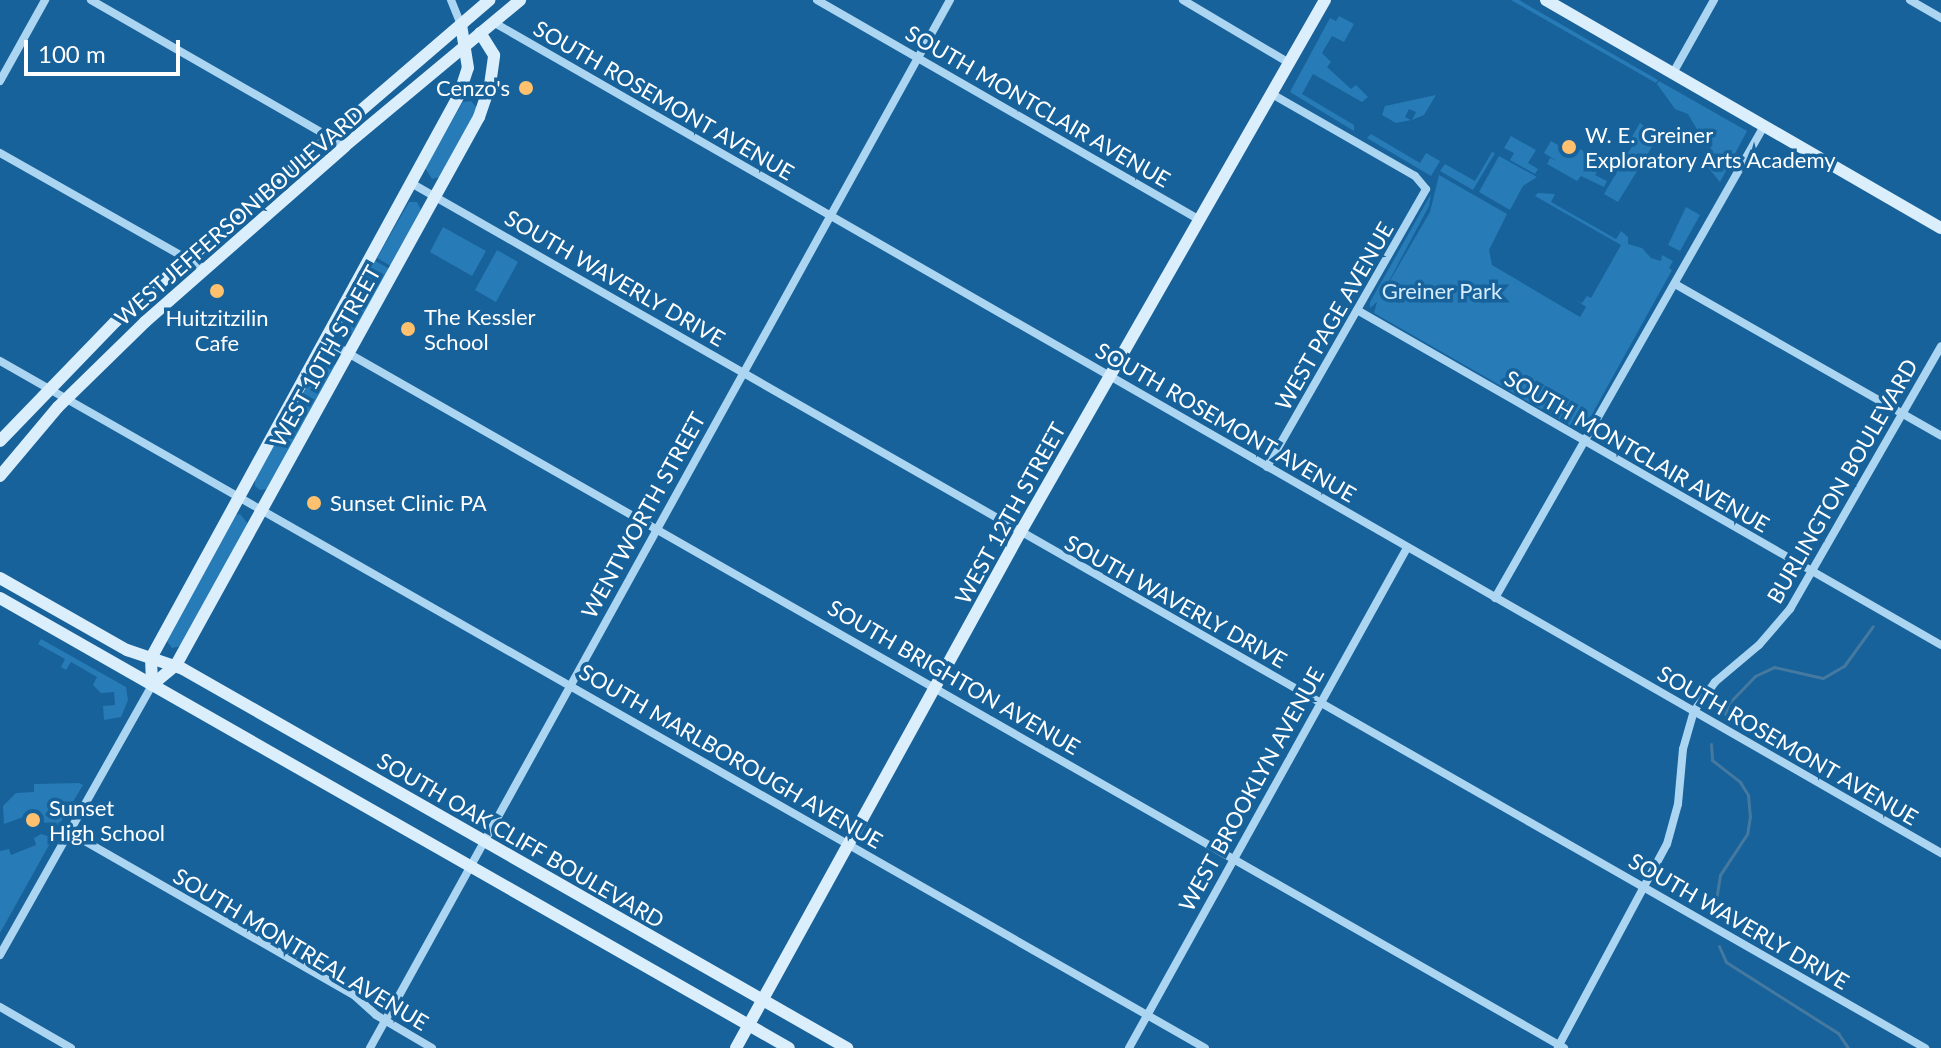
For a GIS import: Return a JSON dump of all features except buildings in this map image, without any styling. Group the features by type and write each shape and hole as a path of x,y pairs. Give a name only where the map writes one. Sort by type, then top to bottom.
{"street":[{"path":"0,81 45,0"},
{"path":"91,0 345,146"},
{"path":"451,0 461,25"},
{"name":"WEST JEFFERSON BOULEVARD","path":"0,441 115,322 490,0"},
{"name":"WEST JEFFERSON BOULEVARD","path":"0,476 20,448 67,399 205,269 345,146 520,0"},
{"name":"SOUTH MONTCLAIR AVENUE","path":"817,0 1200,220"},
{"name":"WENTWORTH STREET","path":"370,1048 950,0"},
{"path":"1183,0 1289,63"},
{"name":"WEST 12TH STREET","path":"736,1048 1020,533 1325,0"},
{"path":"1546,0 1941,228"},
{"path":"1673,73 1714,0"},
{"path":"1910,0 1941,18"},
{"name":"SOUTH ROSEMONT AVENUE","path":"493,22 1941,853"},
{"name":"WEST 10TH STREET","path":"151,658 466,78 461,25"},
{"name":"WEST 10TH STREET","path":"0,955 152,685 176,665 479,117 490,85 494,55 480,33"},
{"name":"WEST PAGE AVENUE","path":"1267,467 1423,199 1424,182 1272,94"},
{"path":"1495,598 1764,126"},
{"path":"0,153 205,269"},
{"name":"SOUTH WAVERLY DRIVE","path":"411,183 1925,1048"},
{"path":"1675,284 1941,436"},
{"name":"SOUTH MONTCLAIR AVENUE","path":"1357,310 1941,645"},
{"name":"SOUTH BRIGHTON AVENUE","path":"325,340 936,687 1560,1047"},
{"name":"BURLINGTON BOULEVARD","path":"1560,1047 1645,889 1674,822 1683,749 1694,711 1715,682 1776,629 1941,346"},
{"name":"SOUTH MARLBOROUGH AVENUE","path":"0,361 1205,1048"},
{"name":"WEST BROOKLYN AVENUE","path":"1129,1048 1407,548"},
{"name":"SOUTH OAK CLIFF BOULEVARD","path":"0,578 127,650 176,665 847,1048"},
{"path":"0,598 789,1048"},
{"path":"151,658 152,685"},
{"name":"SOUTH MONTREAL AVENUE","path":"69,832 355,996 385,1021 432,1048"},
{"path":"0,1007 71,1048"}],"green space":[{"path":"1511,0 1519,0 1658,80 1656,83"},
{"path":"1339,16 1354,24 1344,42 1332,36 1322,53 1331,62 1327,67 1351,89 1356,85 1368,97 1362,102 1313,74 1302,94 1354,125 1354,131 1290,92 1330,18 1336,21"},
{"path":"1659,81 1747,131 1720,182 1707,166 1716,162 1688,114 1675,109 1657,84"},
{"path":"1436,95 1424,115 1412,120 1416,112 1409,109 1405,117 1411,120 1396,123 1382,115 1385,106"},
{"path":"471,101 477,108 440,177 432,179 425,168 463,102"},
{"path":"1640,123 1658,137 1618,202 1604,194 1634,143 1630,140"},
{"path":"1371,134 1420,163 1426,153 1440,161 1431,176 1367,138"},
{"path":"1511,136 1536,150 1528,163 1538,169 1535,174 1510,160 1514,153 1504,148"},
{"path":"1551,141 1569,151 1573,145 1595,158 1588,162 1599,168 1595,175 1607,181 1604,187 1581,176 1577,181 1547,164 1550,158 1557,161 1544,153"},
{"path":"1492,152 1495,153 1473,190 1440,171 1445,164 1475,181"},
{"path":"1499,156 1537,177 1523,186 1510,210 1479,192"},
{"name":"Greiner Park","path":"1439,175 1507,214 1489,250 1492,265 1580,317 1586,307 1575,299 1582,303 1587,296 1591,298 1621,245 1535,196 1538,193 1555,194 1551,202 1616,239 1621,231 1628,237 1628,244 1642,248 1651,258 1661,261 1662,255 1673,261 1669,268 1672,270 1585,427 1575,421 1576,429 1374,313 1377,302 1370,308 1370,302 1431,194 1429,206 1381,296 1430,212"},
{"path":"409,202 417,202 421,210 391,266 377,258"},
{"path":"1686,207 1700,215 1680,251 1668,245"},
{"path":"443,227 486,251 472,276 430,252"},
{"path":"497,250 518,262 496,302 475,290"},
{"path":"375,261 390,269 352,334 344,334 341,323"},
{"path":"328,357 336,367 268,489 260,490 255,486 255,479 320,361"},
{"path":"240,514 248,524 181,646 172,648 166,640 235,515"},
{"path":"41,639 126,687 128,700 121,717 104,720 103,706 115,705 114,692 101,693 93,685 97,677 71,662 66,670 61,667 65,659 38,644"},
{"path":"34,784 83,785 59,825 42,822 40,811 4,824 3,806 16,793 34,792"},
{"path":"41,834 53,838 0,933 0,851 9,849 11,855 36,845 34,838"}],"waterway":[{"path":"1725,714 1728,704 1755,676 1774,667 1823,678 1844,666 1873,626"},
{"path":"1711,744 1712,760 1740,782 1748,795 1750,816 1747,834 1720,875 1714,911"},
{"path":"1719,946 1726,962 1838,1033 1848,1048"}],"place":[{"name":"Cenzo's","path":"526,88"},
{"name":"W. E. Greiner Exploratory Arts Academy","path":"1569,147"},
{"name":"Huitzitzilin Cafe","path":"217,291"},
{"name":"The Kessler School","path":"408,329"},
{"name":"Sunset Clinic PA","path":"314,503"},
{"name":"Sunset High School","path":"33,820"}]}
